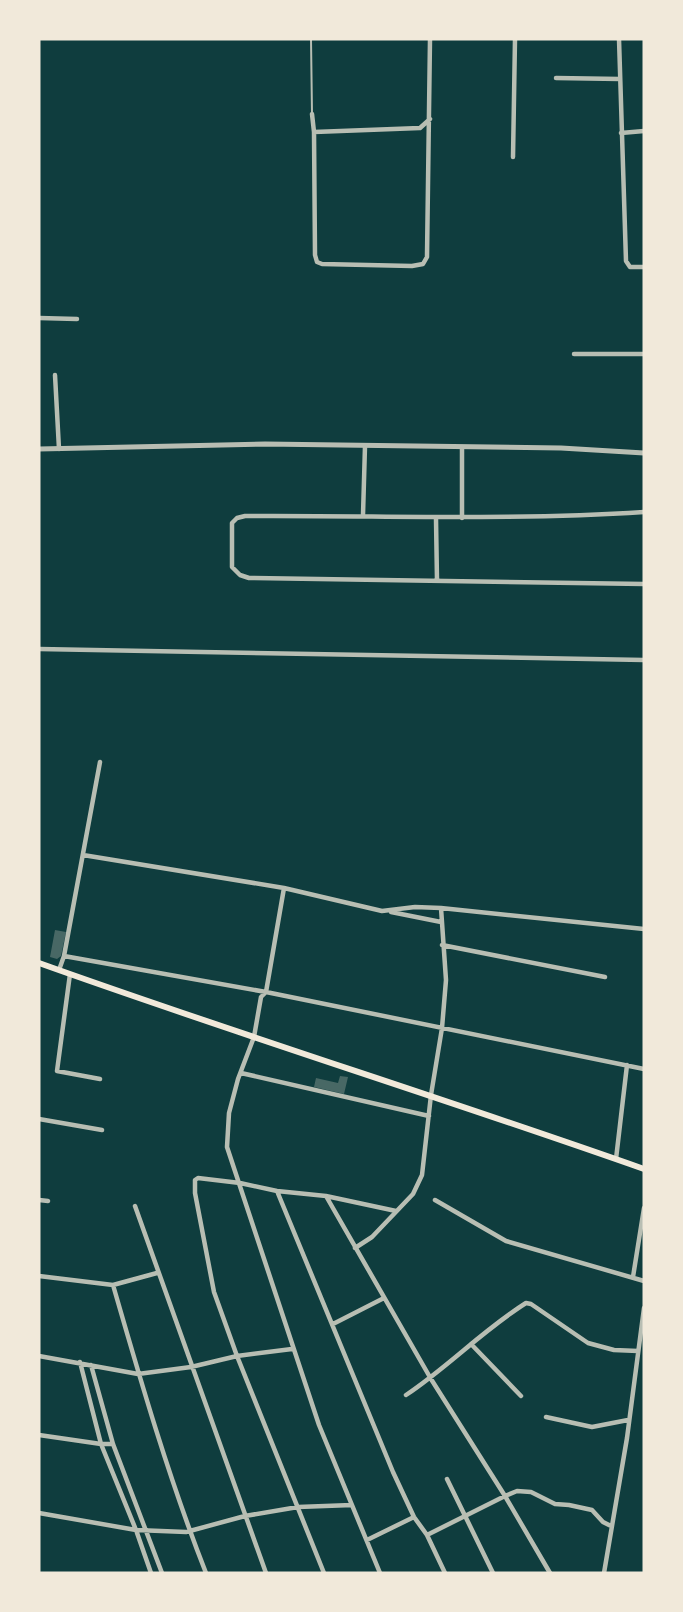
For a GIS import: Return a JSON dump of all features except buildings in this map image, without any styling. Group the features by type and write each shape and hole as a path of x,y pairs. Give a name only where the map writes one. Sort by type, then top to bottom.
{"main road":[{"path":"39,963 644,1169"}],"street":[{"path":"312,114 317,262 412,266 423,264 427,257 430,39"},
{"path":"513,157 514,39"},
{"path":"619,39 626,261 630,267 644,267"},
{"path":"556,78 620,79"},
{"path":"314,132 420,128 430,119"},
{"path":"621,133 644,131"},
{"path":"39,318 77,319"},
{"path":"574,354 644,354"},
{"path":"55,375 59,449"},
{"path":"39,449 265,444 561,448 644,453"},
{"path":"363,515 365,446"},
{"path":"462,447 462,518"},
{"path":"644,512 436,519 363,515 245,516 237,518 232,523 232,567 240,575 249,578 644,584"},
{"path":"436,519 437,581"},
{"path":"39,649 644,660"},
{"path":"59,970 64,956 100,762"},
{"path":"83,855 284,888 441,922"},
{"path":"284,888 266,992 261,997 254,1037 229,1113 227,1147 319,1425 380,1573"},
{"path":"384,911 415,907 441,908 644,928"},
{"path":"355,1248 372,1237 413,1194 423,1166 442,1028 446,980 441,908"},
{"path":"442,945 605,977"},
{"path":"64,956 266,992 644,1069"},
{"path":"70,974 57,1071 100,1079"},
{"path":"616,1159 627,1065"},
{"path":"241,1073 429,1116"},
{"path":"39,1119 102,1130"},
{"path":"324,1573 237,1356 214,1292 195,1193 195,1180 198,1178 240,1183 277,1191 326,1196 396,1211"},
{"path":"277,1191 414,1517 427,1535 445,1573"},
{"path":"326,1196 430,1379 550,1573"},
{"path":"39,1200 48,1201"},
{"path":"435,1200 506,1241 644,1281"},
{"path":"135,1206 157,1273 266,1573"},
{"path":"633,1277 644,1208"},
{"path":"39,1276 113,1285 157,1273"},
{"path":"113,1285 138,1374 189,1531 206,1573"},
{"path":"333,1324 384,1298"},
{"path":"406,1395 430,1379 522,1305 529,1302 588,1343 614,1350 638,1351"},
{"path":"604,1573 627,1438 644,1308"},
{"path":"471,1344 521,1396"},
{"path":"39,1356 138,1374 191,1367 237,1356 292,1349"},
{"path":"80,1362 101,1444 151,1573"},
{"path":"91,1365 113,1444 162,1573"},
{"path":"546,1417 592,1426 628,1420"},
{"path":"39,1435 113,1444"},
{"path":"447,1479 493,1573"},
{"path":"427,1535 517,1491 531,1492 555,1504 569,1504 591,1510 603,1522 611,1526"},
{"path":"39,1513 136,1530 189,1531 245,1516 298,1507 352,1505"},
{"path":"367,1540 414,1517"}],"lane":[{"path":"311,39 312,114"}]}
